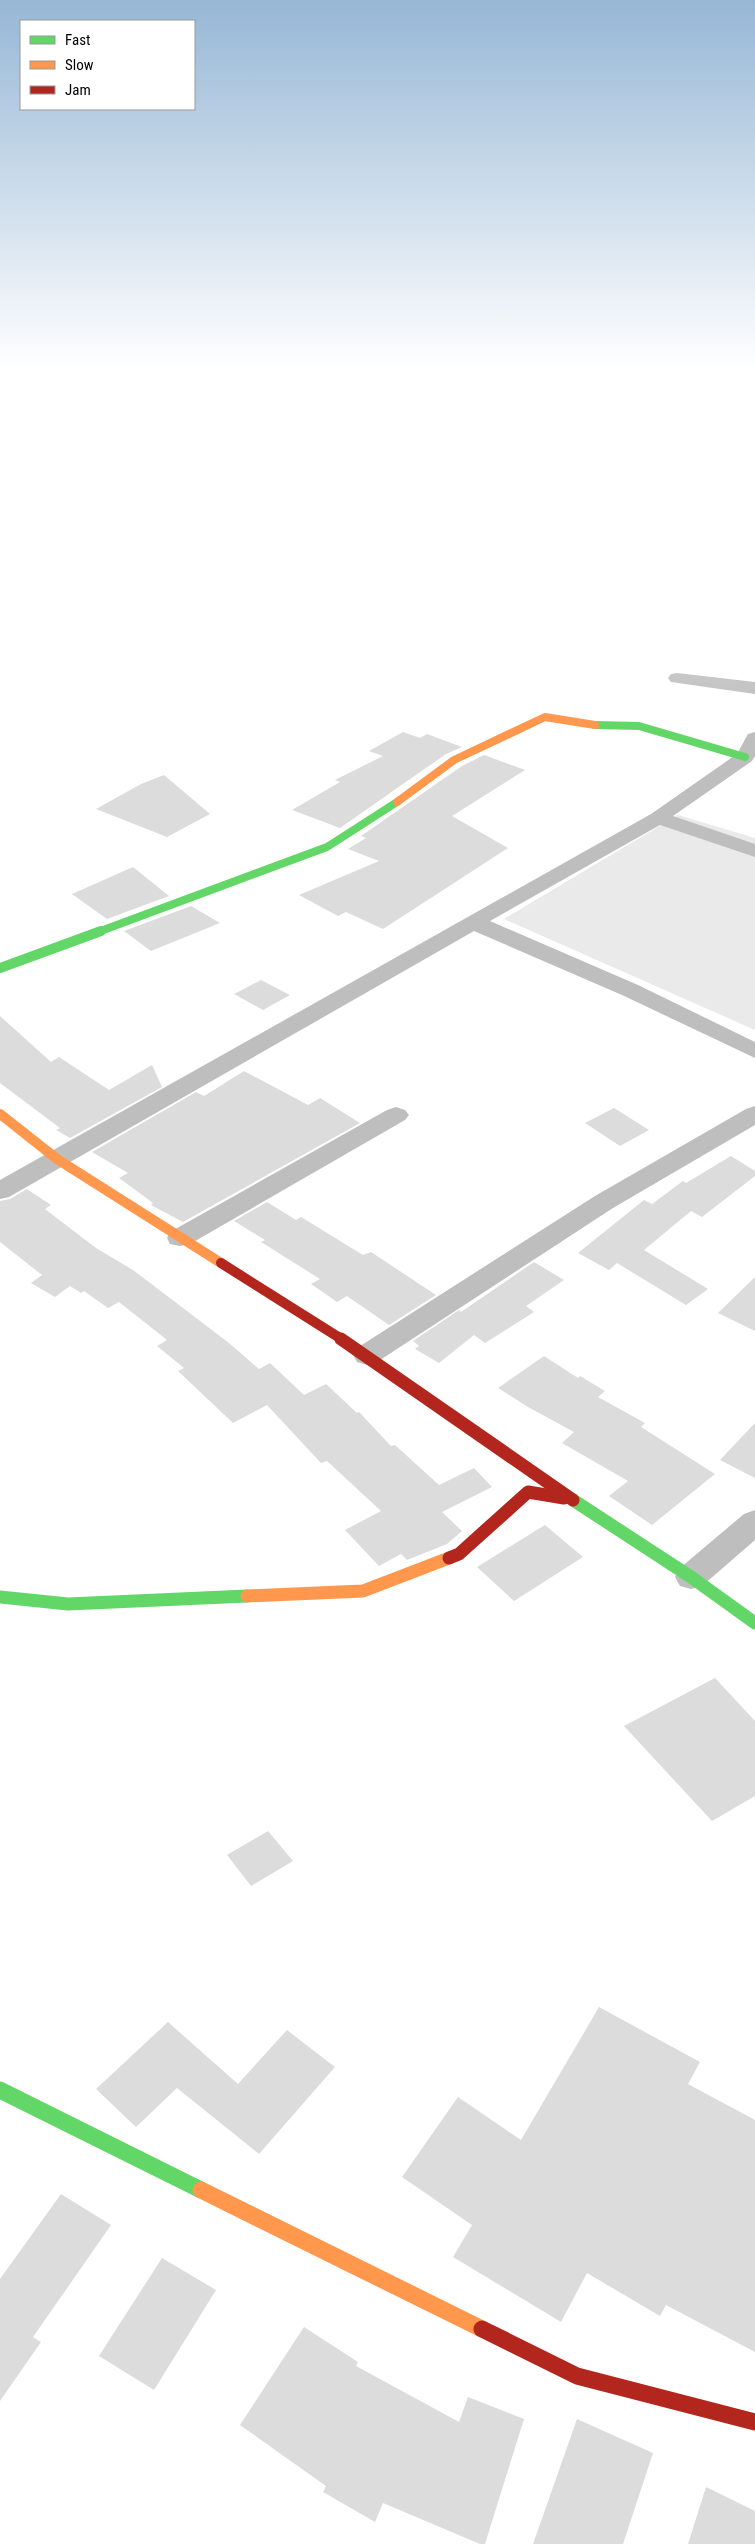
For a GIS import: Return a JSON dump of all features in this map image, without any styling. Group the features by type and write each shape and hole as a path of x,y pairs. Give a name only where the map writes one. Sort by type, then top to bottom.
{"street":[{"path":"677,678 755,688"},
{"path":"0,968 327,847 392,805 454,760 545,717 586,725 639,726 750,747"},
{"path":"0,1191 658,818 750,747"},
{"path":"658,818 755,851"},
{"path":"473,922 630,990 755,1051"},
{"path":"0,1114 57,1159 367,1355 572,1499 691,1577 755,1623"},
{"path":"367,1355 604,1202 755,1114"},
{"path":"180,1238 396,1116"},
{"path":"0,1597 68,1604 363,1591 460,1554 528,1492 572,1499"},
{"path":"691,1577 755,1522"},
{"path":"0,2090 577,2376 755,2422"}],"shaded area":[{"path":"678,815 755,838 755,1030 504,919"}],"building":[{"path":"403,732 420,738 427,734 462,747 446,754 340,828 292,810 340,782 335,780 383,756 369,751"},
{"path":"484,755 525,770 452,816 508,848 383,929 346,912 338,916 299,895 379,861 348,849 366,838 361,836 462,766"},
{"path":"164,775 210,814 167,837 96,809 141,784"},
{"path":"133,867 169,896 107,919 72,894"},
{"path":"191,906 220,923 151,951 124,931"},
{"path":"261,980 290,995 263,1010 234,994"},
{"path":"0,1016 51,1062 59,1057 109,1090 152,1065 162,1087 70,1138 56,1130 60,1128 0,1083"},
{"path":"244,1071 308,1105 320,1098 360,1123 183,1222 151,1205 153,1203 119,1178 128,1173 92,1152 196,1092 204,1096"},
{"path":"614,1108 649,1130 620,1146 585,1123"},
{"path":"731,1156 755,1171 755,1176 702,1217 691,1211 644,1250 708,1289 686,1305 617,1263 609,1270 578,1253 644,1200 652,1204 683,1181 686,1183"},
{"path":"27,1189 51,1205 45,1209 96,1248 133,1270 229,1343 259,1369 270,1363 304,1395 326,1384 357,1413 359,1412 391,1446 395,1445 439,1485 474,1468 492,1487 442,1512 462,1531 447,1544 407,1560 401,1554 379,1566 345,1530 381,1511 327,1461 321,1463 267,1405 233,1423 178,1371 184,1368 157,1346 167,1340 119,1302 108,1308 84,1291 81,1293 70,1286 55,1297 31,1283 42,1275 0,1242 0,1201 10,1199"},
{"path":"267,1202 296,1220 301,1217 363,1255 371,1252 436,1295 389,1325 347,1296 337,1302 311,1284 320,1279 261,1242 265,1240 234,1221"},
{"path":"534,1262 564,1280 526,1306 534,1312 485,1343 474,1335 439,1363 415,1349 419,1346 413,1341 459,1310 461,1312"},
{"path":"755,1277 755,1331 718,1313"},
{"path":"544,1356 578,1378 580,1376 605,1391 598,1397 645,1423 641,1427 715,1474 652,1525 609,1496 628,1481 562,1443 574,1432 498,1388"},
{"path":"755,1423 755,1478 720,1460"},
{"path":"545,1525 583,1557 514,1601 477,1567"},
{"path":"715,1678 755,1721 755,1796 712,1821 624,1726"},
{"path":"268,1831 293,1861 251,1886 227,1855"},
{"path":"599,2007 700,2062 688,2084 755,2120 755,2352 666,2305 660,2316 587,2273 561,2322 453,2257 472,2225 402,2177 458,2097 521,2140"},
{"path":"168,2022 238,2084 287,2030 335,2067 259,2154 177,2088 136,2127 96,2089"},
{"path":"61,2194 111,2225 33,2337 41,2342 0,2401 0,2279"},
{"path":"162,2258 216,2290 154,2390 99,2356"},
{"path":"304,2327 358,2362 356,2366 459,2422 468,2397 524,2419 485,2544 480,2544 383,2503 375,2522 323,2492 326,2486 240,2425"},
{"path":"577,2419 653,2453 623,2544 533,2544"},
{"path":"706,2487 755,2511 755,2544 688,2544"}],"traffic: fast":[{"path":"595,725 639,726 745,757"},
{"path":"0,968 327,847 397,802"},
{"path":"573,1500 691,1577 755,1623"},
{"path":"0,1597 68,1604 247,1596"},
{"path":"0,2090 201,2190"}],"traffic: slow":[{"path":"397,802 454,760 545,717 595,725"},
{"path":"0,1114 57,1159 221,1263"},
{"path":"247,1596 363,1591 449,1558"},
{"path":"201,2190 482,2329"}],"traffic: jam":[{"path":"221,1263 367,1355 573,1500"},
{"path":"449,1558 459,1554 528,1492 564,1498"},
{"path":"482,2329 577,2376 755,2422"}]}
